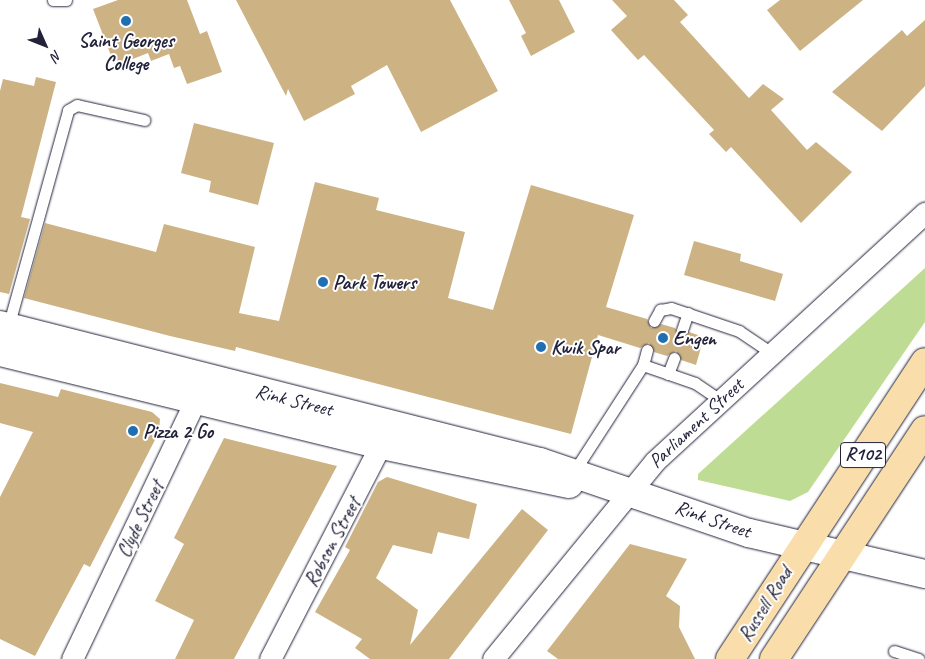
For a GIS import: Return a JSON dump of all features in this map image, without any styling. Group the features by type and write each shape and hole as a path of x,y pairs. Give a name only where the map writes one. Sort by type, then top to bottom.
{"main road":[{"name":"R102","path":"800,548 925,362"},
{"name":"R102","path":"842,557 925,430"},
{"name":"Russell Road","path":"730,659 800,548"},
{"name":"Russell Road","path":"774,659 842,557"}],"street":[{"name":"Parliament Street","path":"493,659 628,489 719,399 925,213"},
{"name":"Rink Street","path":"4,326 201,389"},
{"name":"Rink Street","path":"0,352 201,389 386,435 576,479 628,489 800,548 925,574"},
{"name":"Clyde Street","path":"72,659 201,389"},
{"name":"Robson Street","path":"270,659 386,435"}],"lane":[{"path":"53,0 66,0"},
{"path":"4,326 68,110 77,106 144,120"},
{"path":"654,321 664,308 688,313 739,331 772,353"},
{"path":"682,330 688,313"},
{"path":"576,479 643,365 647,350"},
{"path":"668,374 674,358"},
{"path":"643,365 684,378 719,399"},
{"path":"894,651 919,659"}],"green space":[{"path":"925,268 925,322 808,492 790,501 698,480 698,474"}],"building":[{"path":"118,0 187,0 200,34 207,31 222,72 187,84 180,66 174,68 169,54 151,61 148,53 115,66 93,9"},
{"path":"236,0 450,0 498,91 421,132 387,65 351,86 355,94 304,121 288,89 286,96"},
{"path":"509,0 559,0 575,32 531,56 521,36 526,33"},
{"path":"612,0 674,0 688,15 680,22 749,98 763,84 784,99 771,110 807,150 816,142 852,172 801,223 731,147 726,152 709,134 714,130 644,55 638,60 611,30 627,16"},
{"path":"780,0 863,0 800,51 767,10"},
{"path":"925,20 925,86 882,131 832,92 902,30 907,36"},
{"path":"36,77 56,82 21,217 30,219 9,294 0,292 0,91 3,79 34,86"},
{"path":"194,123 274,143 258,205 209,192 211,181 181,173"},
{"path":"315,182 379,198 376,210 465,232 448,298 493,310 531,185 634,215 606,307 647,319 651,328 661,324 675,328 680,337 689,332 704,337 696,365 681,360 676,351 667,356 654,352 649,343 640,348 598,335 571,434 236,347 235,351 170,336 24,298 45,223 156,252 164,224 255,247 239,313 279,321"},
{"path":"694,241 741,254 740,261 783,274 775,301 684,275"},
{"path":"0,383 58,397 61,389 152,412 160,419 159,432 90,567 84,564 35,656 0,639 0,497 33,432 0,423"},
{"path":"224,438 337,466 234,659 175,659 194,620 155,601 184,544 174,538"},
{"path":"387,477 477,504 469,539 438,532 432,554 393,545 376,578 418,610 410,645 522,509 548,530 449,659 370,659 355,648 362,639 315,612 350,550 345,547 378,482"},
{"path":"630,544 687,559 666,596 680,606 679,627 695,659 558,659 547,651"}],"place":[{"name":"Saint Georges College","path":"126,21"},
{"name":"Park Towers","path":"323,282"},
{"name":"Engen","path":"663,338"},
{"name":"Kwik Spar","path":"541,347"},
{"name":"Pizza 2 Go","path":"133,431"}]}
